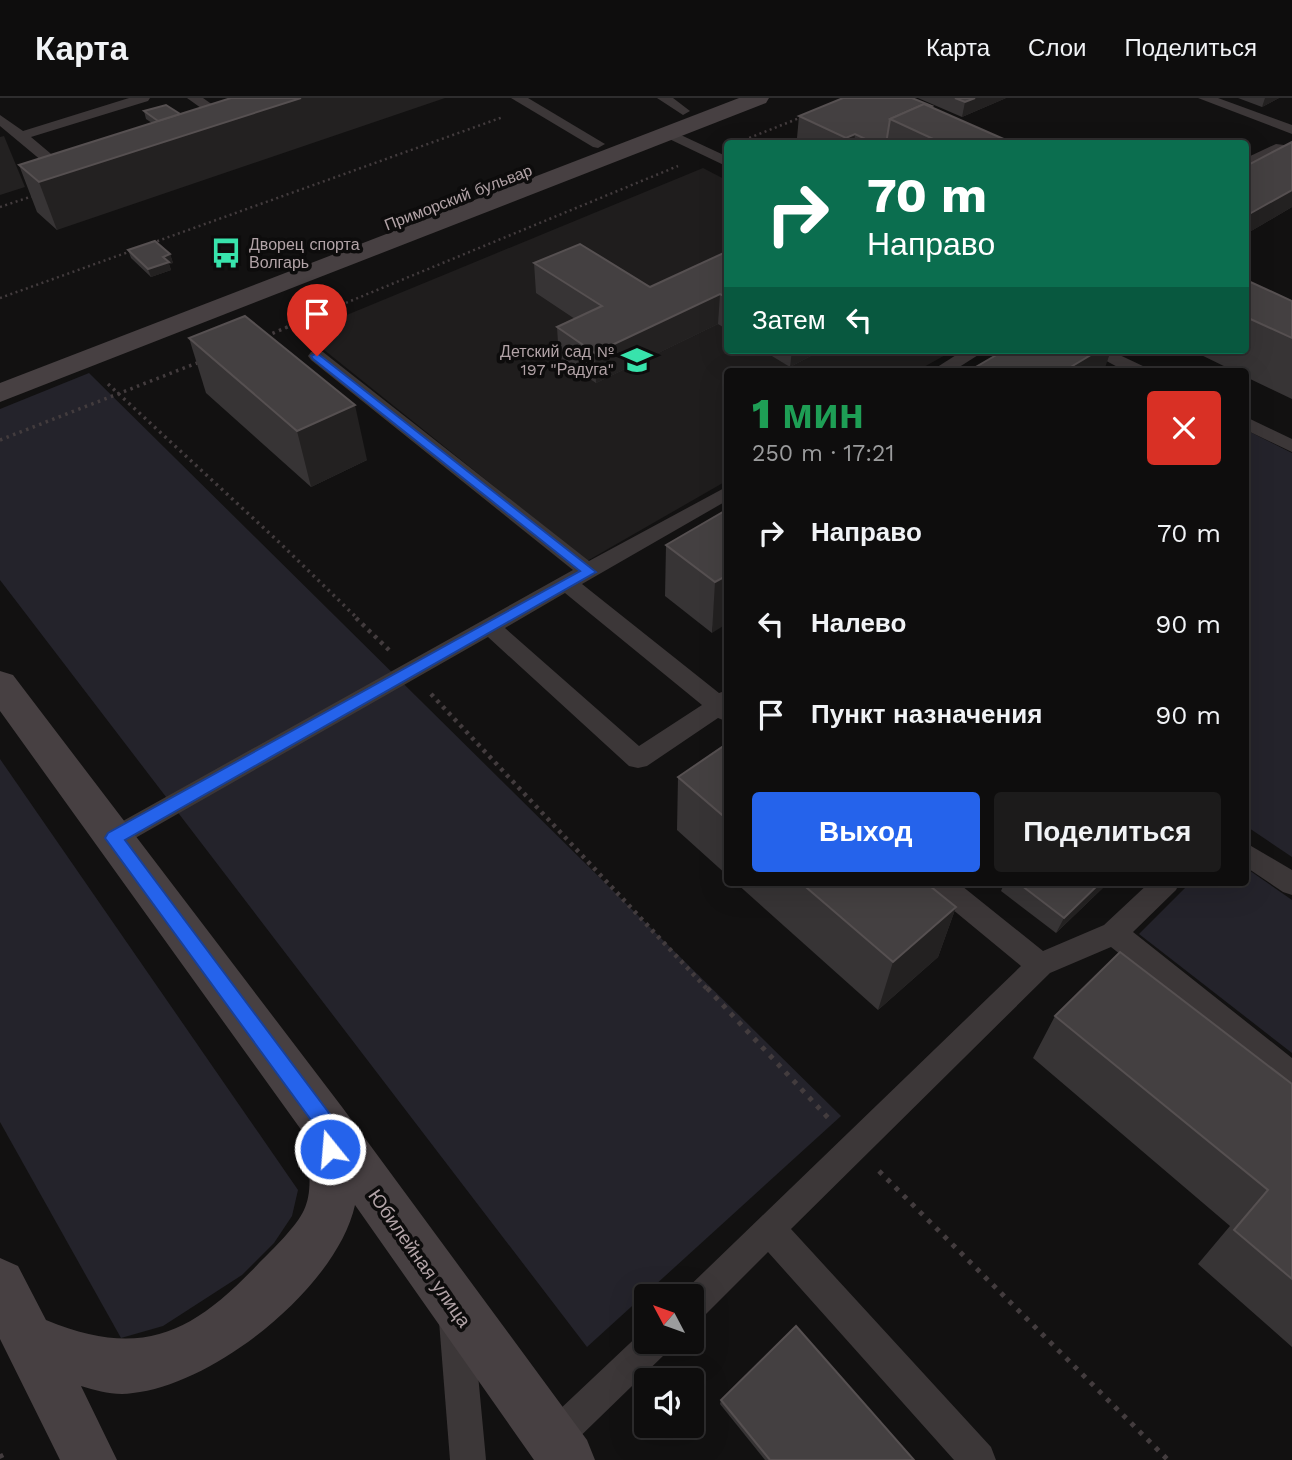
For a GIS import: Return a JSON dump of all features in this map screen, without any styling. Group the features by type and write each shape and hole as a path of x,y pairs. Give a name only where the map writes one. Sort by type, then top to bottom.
{"main road":[{"name":"Приморский бульвар","path":"0,370 718,98"},
{"path":"0,393 758,98"},
{"name":"Юбилейная улица","path":"0,684 325,1124 559,1450"},
{"path":"30,1340 86,1363 132,1367 183,1354 232,1323 284,1277 324,1224 334,1175 325,1124"},
{"path":"0,1284 89,1460"}],"lane":[{"path":"20,136 143,98"},
{"path":"194,98 244,125 213,135"},
{"path":"519,98 598,144"},
{"path":"664,98 683,111"},
{"path":"1205,98 1292,130"},
{"path":"0,119 74,180 86,176"},
{"path":"668,133 724,161"},
{"path":"1249,162 1276,148 1292,150"},
{"path":"945,368 970,354"},
{"path":"1103,354 1133,368"},
{"path":"317,356 589,572"},
{"path":"1249,424 1292,446"},
{"path":"114,838 724,494"},
{"path":"568,584 724,704"},
{"path":"490,627 638,759 724,706"},
{"path":"1249,855 1292,884"},
{"path":"942,886 1040,965"},
{"path":"704,1292 1040,965 1114,933 1163,886"},
{"path":"1114,933 1269,1055 1292,1078"},
{"path":"769,1229 978,1460"},
{"path":"454,1306 468,1460"},
{"path":"559,1450 643,1354"}],"path":[{"path":"0,298 533,106"},
{"path":"745,140 802,117"},
{"path":"255,340 709,154"},
{"path":"0,206 40,194"},
{"path":"0,289 6,296"},
{"path":"0,440 205,360"},
{"path":"102,377 281,544 411,672 854,1146 1168,1460"},
{"path":"0,1454 3,1460"}],"shaded area":[{"name":"Детский сад № 197 \"Радуга\"","path":"703,168 724,179 724,354 947,354 922,368 724,368 724,482 587,561 303,333"},
{"path":"89,373 841,1116 656,1284 634,1284 634,1304 587,1347 0,580 0,409"},
{"path":"1249,432 1292,453 1292,857 1249,828"},
{"path":"0,759 298,1190 292,1216 274,1243 242,1275 163,1326 121,1338 0,1122"},
{"path":"1249,870 1292,900 1292,1053 1139,934 1187,886 1249,886"}],"building":[{"path":"231,98 301,98 39,182 19,165"},
{"path":"843,98 912,98 932,106 924,104 890,119 887,140 868,140 855,134 846,138 799,116"},
{"path":"955,98 975,98 965,102"},
{"path":"924,104 1006,140 935,140 890,119"},
{"path":"166,105 180,114 158,121 144,111"},
{"path":"1292,142 1292,190 1249,212 1249,164"},
{"path":"155,241 170,254 163,257 169,262 148,269 128,250"},
{"path":"580,244 650,287 724,253 724,296 720,294 595,353 557,327 602,306 534,263"},
{"path":"1249,281 1292,301 1292,338 1249,318"},
{"path":"245,316 355,405 297,431 189,338"},
{"path":"998,354 1092,354 1069,368 974,368"},
{"path":"724,511 724,577 715,582 666,545"},
{"path":"724,746 724,817 678,777"},
{"path":"805,886 930,886 956,907 893,962"},
{"path":"1022,886 1097,886 1064,918"},
{"path":"1120,952 1292,1084 1292,1279 1234,1230 1268,1190 1055,1016"},
{"path":"796,1326 914,1460 770,1460 721,1400"}],"place":[{"name":"Дворец спорта Волгарь","path":"226,253"},
{"name":"Детский сад № 197 \"Радуга\"","path":"637,360"}],"route":[{"path":"317,356 589,572 114,838 325,1124 330,1149"}]}
